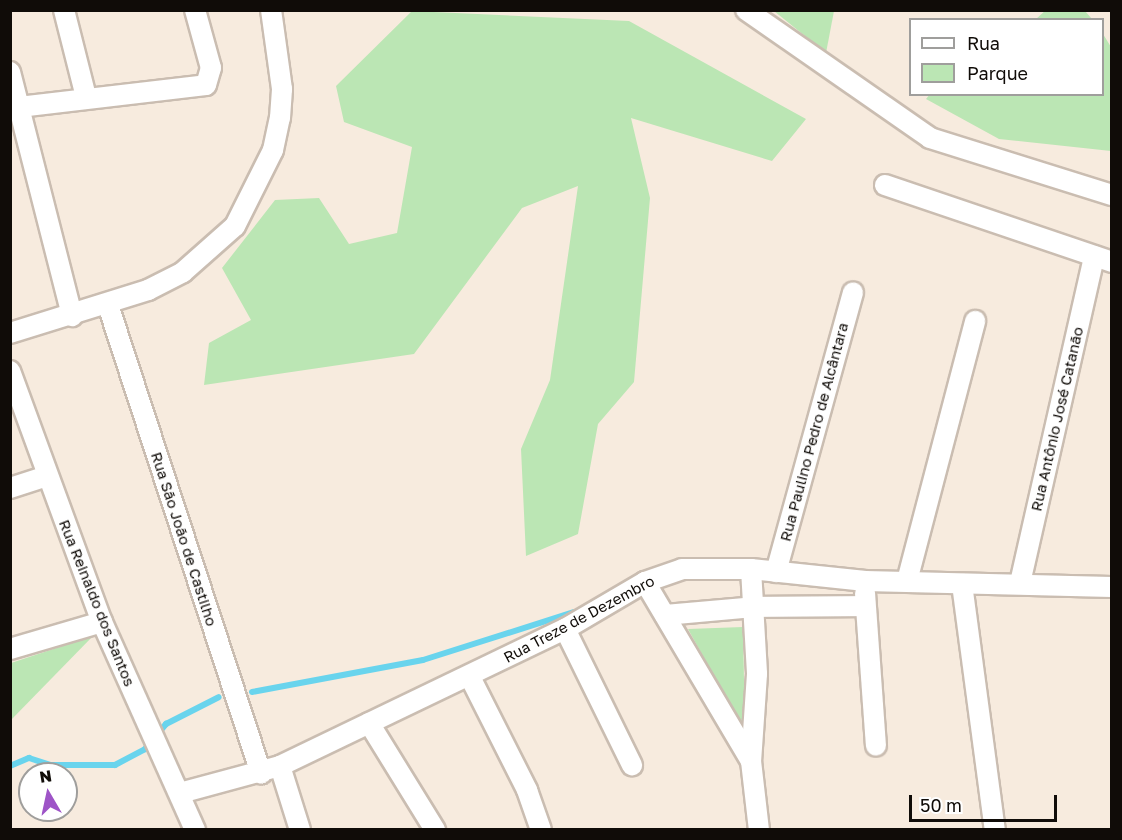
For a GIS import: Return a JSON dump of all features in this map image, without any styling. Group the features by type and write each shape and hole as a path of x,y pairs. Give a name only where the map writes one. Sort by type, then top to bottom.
{"street":[{"path":"64,10 86,98"},
{"path":"19,107 206,85 211,68 195,10"},
{"path":"10,333 108,304 183,272 235,226 273,150 280,118 282,88 271,10"},
{"path":"746,10 930,138 1072,186 1112,195"},
{"path":"10,72 72,316"},
{"path":"885,185 1102,259"},
{"name":"Rua Antônio José Catanão","path":"1020,583 1102,259"},
{"name":"Rua Paulino Pedro de Alcântara","path":"776,572 853,292"},
{"name":"Rua São João de Castilho","path":"108,304 261,774"},
{"path":"907,581 975,321"},
{"name":"Rua Reinaldo dos Santos","path":"10,371 102,622 195,830"},
{"path":"10,488 47,476"},
{"name":"Rua Treze de Dezembro","path":"180,793 261,774 279,766 470,677 565,629 645,582 682,569 751,569 865,581 1112,587"},
{"path":"751,569 757,700 751,761 759,830"},
{"path":"865,581 864,606 876,746"},
{"path":"645,582 751,761"},
{"path":"962,584 995,830"},
{"path":"664,615 754,607 864,606"},
{"path":"10,649 102,622"},
{"path":"565,629 632,765"},
{"path":"470,677 527,790 541,830"},
{"path":"369,723 435,830"},
{"path":"279,766 300,830"}],"green space":[{"path":"1046,10 1085,11 1091,18 1037,18"},
{"path":"412,11 629,21 806,119 772,161 631,118 650,198 634,382 598,424 578,534 526,556 521,449 550,380 578,186 522,208 414,354 204,385 209,343 251,320 222,268 275,200 319,198 349,244 397,233 412,147 344,122 336,86"},
{"path":"774,11 834,11 826,53"},
{"path":"1104,36 1111,47 1111,151 999,139 926,99 928,96 1104,96"},
{"path":"743,627 745,733 688,629"},
{"path":"93,636 11,720 11,663"}],"waterway":[{"path":"252,692 423,660 574,612"},
{"path":"10,766 29,758 51,765 115,765 145,749 166,724 219,697"}]}
